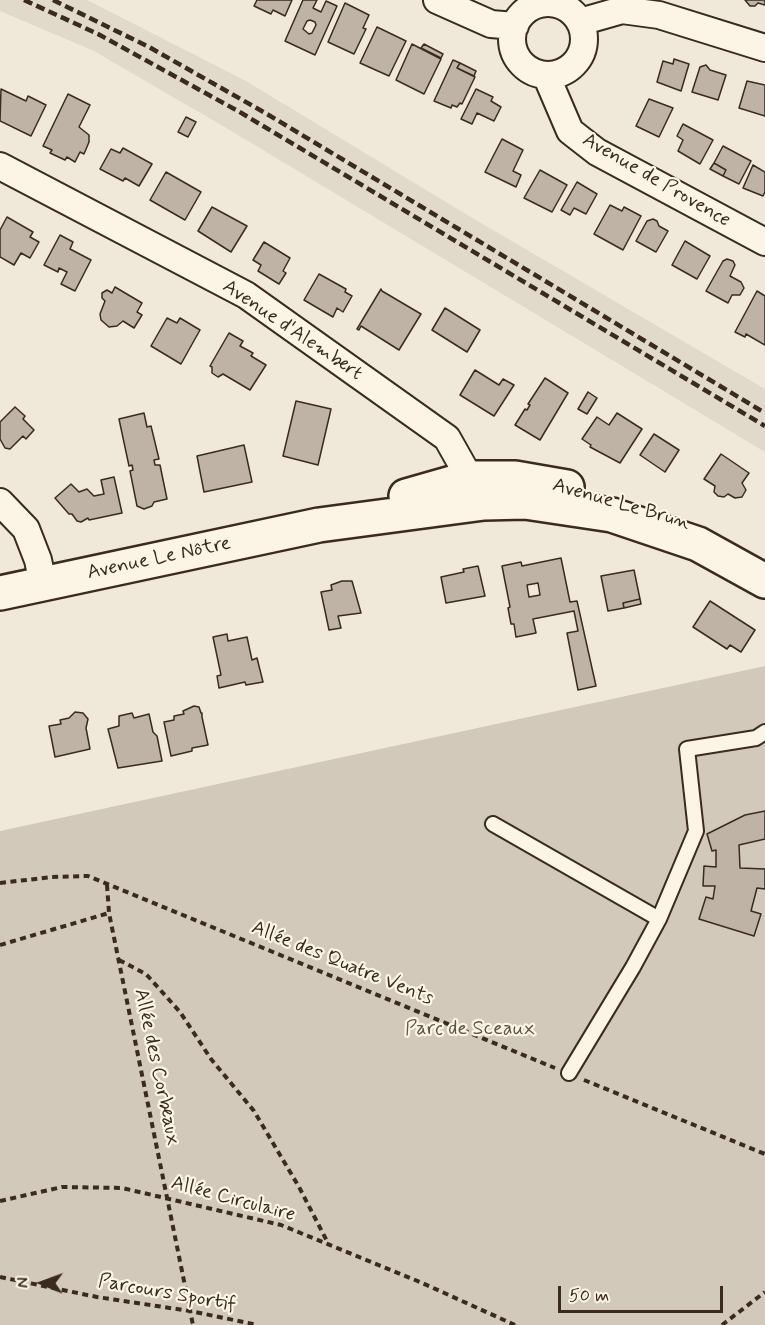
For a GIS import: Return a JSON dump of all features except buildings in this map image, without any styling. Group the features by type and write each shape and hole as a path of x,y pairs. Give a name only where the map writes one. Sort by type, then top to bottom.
{"main road":[{"name":"Avenue Le Brun","path":"477,491 515,478 561,486 646,508 705,530 765,562"},
{"name":"Avenue Le Nôtre","path":"0,593 319,525 383,502 477,491"},
{"name":"Avenue Le Brun","path":"477,491 525,502 612,515 698,544 765,581"}],"street":[{"path":"437,0 491,24 515,26"},
{"path":"569,9 584,33 584,44 575,63 567,70 546,75 525,67 518,58 512,37 515,26 530,8 552,3 569,9 622,10 659,15 765,48"},
{"name":"Avenue de Provence","path":"546,75 570,131 597,152 765,243"},
{"name":"Avenue d'Alembert","path":"0,166 246,295 447,438 477,491"},
{"path":"0,502 26,529 38,560 43,584"}],"lane":[{"path":"569,1073 659,919 696,831 687,749 756,738 765,732"},
{"path":"493,824 659,919"}],"path":[{"name":"Allée des Quatre Vents","path":"0,883 52,877 88,876 765,1154"},
{"name":"Allée des Corbeaux","path":"107,885 109,913 118,960 193,1325"},
{"path":"0,945 109,913"},
{"path":"118,960 146,974 180,1012 211,1059 254,1111 299,1187 329,1246"},
{"name":"Allée Circulaire","path":"0,1201 62,1187 122,1188 281,1225 420,1282 515,1325"},
{"name":"Parcours Sportif","path":"0,1277 97,1297 190,1311 258,1325"},
{"path":"722,1325 765,1292"}],"shaded area":[{"path":"0,0 87,0 246,81 474,219 765,389 765,452 94,51 0,11"}],"green space":[{"name":"Parc de Sceaux","path":"765,666 765,1325 0,1325 0,831"}],"railway":[{"path":"24,0 98,34 238,111 765,426"},
{"path":"53,0 149,47 267,114 765,413"}]}
